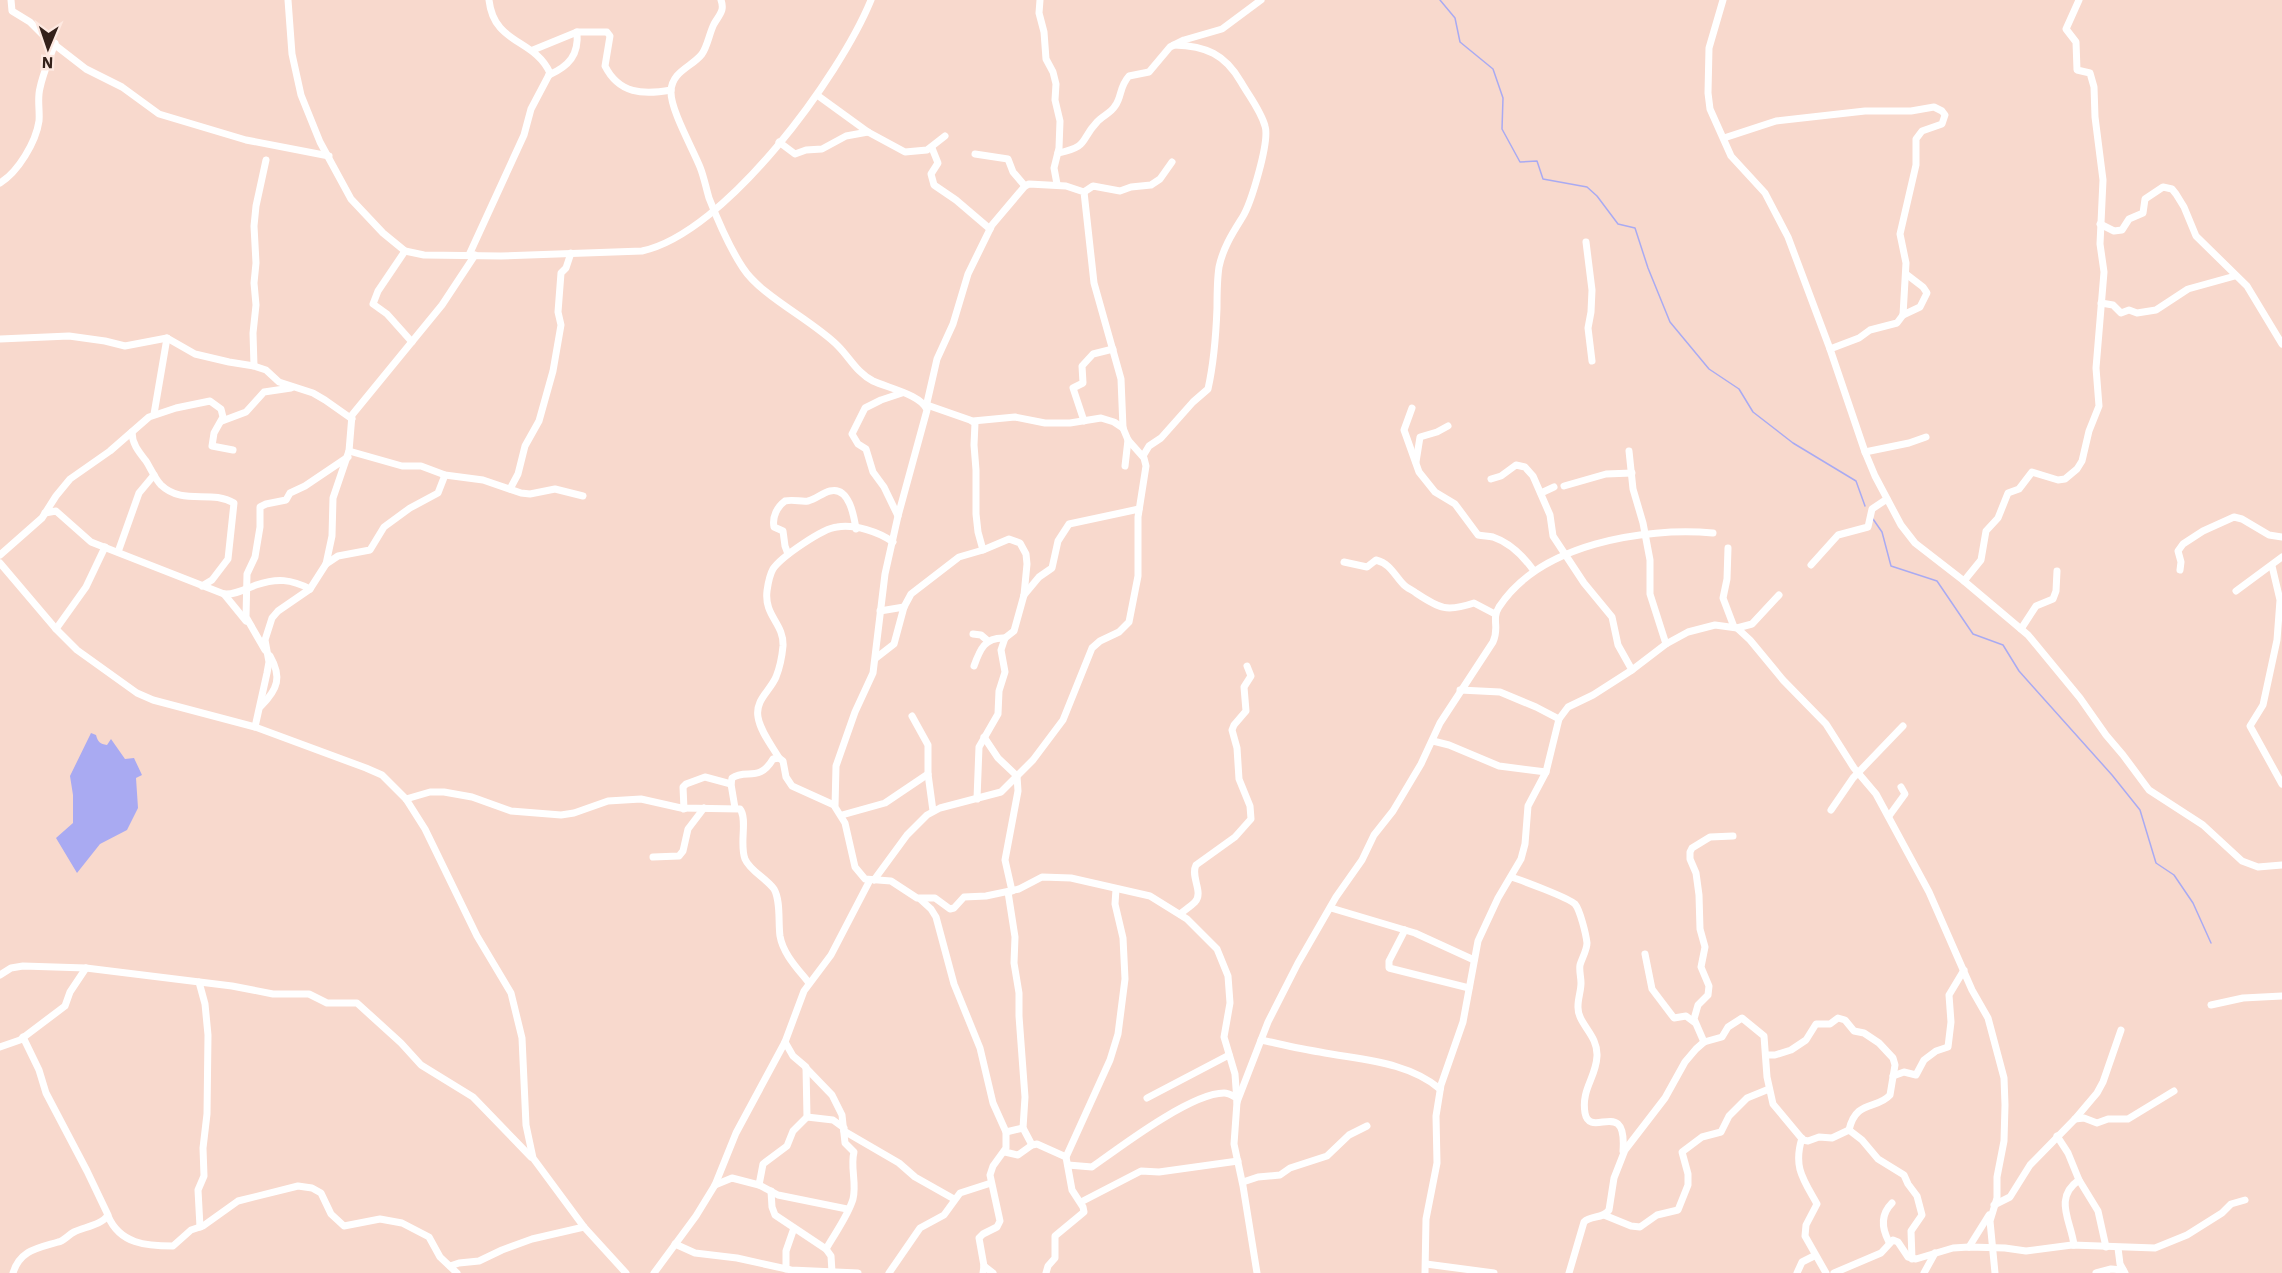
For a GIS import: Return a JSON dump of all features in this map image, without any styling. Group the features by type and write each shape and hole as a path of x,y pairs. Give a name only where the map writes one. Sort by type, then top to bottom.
{"street":[{"path":"11,0 11,9 14,13 30,22 46,38 86,69 122,87 159,114 246,140 329,156"},
{"path":"288,0 290,42 299,86 317,135 351,199 383,233 405,251 424,255 614,253 651,249 686,232 715,210 780,142 817,95 847,47 871,0"},
{"path":"489,0 493,18 503,32 533,50 545,64 549,75"},
{"path":"721,0 722,12 712,26 705,47 697,59 678,74 671,90 677,114 701,168 715,210 743,268 758,284 822,331 861,373 927,406 972,421 1015,417 1047,423 1101,418 1123,428"},
{"path":"1040,0 1038,13 1044,32 1046,56 1056,84 1055,100 1060,121 1058,153 1054,168 1058,184"},
{"path":"1058,153 1081,145 1097,122 1115,107 1120,89 1127,78 1152,70 1167,49 1184,40 1222,29 1262,0"},
{"path":"1723,0 1709,48 1710,109 1731,156 1761,187 1777,213 1830,349 1865,452 1901,525 1915,543 2021,628 2080,698 2149,790 2203,825 2242,861 2258,867 2282,866"},
{"path":"1964,581 1981,560 1985,533 1998,518 2008,493 2019,489 2029,474 2037,472 2046,478 2058,480 2072,474 2082,461 2099,400 2096,368 2104,272 2100,247 2103,180 2093,80 2090,73 2077,70 2076,42 2066,29 2079,0"},
{"path":"533,50 577,32 597,31 610,34 605,66 609,74 621,85 636,92 648,94 671,90"},
{"path":"267,652 265,640 272,618 278,611 310,590 326,564 332,536 333,498 348,454 352,419 357,408 442,305 472,255 524,135 531,109 549,75 567,66 574,57 577,32"},
{"path":"0,183 15,170 34,137 39,121 40,87 55,44"},
{"path":"1143,456 1149,446 1161,438 1193,402 1208,389 1215,350 1219,268 1230,235 1243,216 1253,192 1266,132 1263,120 1229,63 1216,54 1197,47 1174,45"},
{"path":"817,95 868,132 905,152 922,152 932,148 945,136"},
{"path":"1724,138 1758,126 1788,120 1865,111 1911,111 1934,107 1942,111 1945,115 1942,124 1922,131 1916,139 1916,165 1900,234 1906,274 1903,315"},
{"path":"780,142 795,154 806,150 822,149 846,136 868,132"},
{"path":"932,148 938,163 931,174 934,185 990,229"},
{"path":"975,154 1008,159 1013,172 1025,186"},
{"path":"254,366 255,206 266,160"},
{"path":"1084,192 1093,186 1120,191 1131,187 1151,185 1160,179 1172,162"},
{"path":"834,805 838,758 855,711 873,673 885,574 898,516 927,414 937,359 953,324 965,282 990,229 1025,186 1033,183 1058,184 1084,192"},
{"path":"2100,224 2114,231 2122,230 2129,219 2143,213 2145,199 2159,189 2167,187 2180,199 2196,236 2247,286 2282,344"},
{"path":"654,1273 696,1216 715,1185 736,1133 786,1042 801,997 831,955 872,880 907,835 933,811 1001,792 1017,776 1043,748 1064,720 1092,648 1100,641 1119,632 1129,622 1139,568 1139,508 1146,466 1143,456 1128,440 1123,428 1122,385 1094,283 1084,192"},
{"path":"1586,242 1592,290 1592,312 1588,328 1592,361"},
{"path":"405,251 378,291 373,304 387,314 412,342"},
{"path":"510,489 518,474 525,446 539,421 554,371 561,325 558,312 561,273 566,268 571,253"},
{"path":"1830,349 1859,338 1870,330 1897,323 1903,315 1920,308 1927,293 1906,274"},
{"path":"2101,303 2113,305 2121,313 2129,309 2137,313 2149,312 2162,307 2188,289 2235,276"},
{"path":"0,339 69,336 125,346 167,338 195,354 266,370 279,381 325,400 352,419"},
{"path":"154,414 167,338"},
{"path":"1084,421 1073,388 1083,383 1082,366 1093,354 1113,349"},
{"path":"233,450 212,446 214,433 222,421 246,412 264,392 279,388 296,388"},
{"path":"898,516 884,487 873,472 866,449 858,444 852,434 864,408 902,393"},
{"path":"0,555 45,513 70,479 110,451 154,414 210,401 221,409 222,421"},
{"path":"1412,408 1404,430 1416,465 1427,484 1439,495 1455,504 1478,535 1495,538 1515,549 1524,557 1534,572"},
{"path":"972,421 976,426 974,445 977,525 983,550"},
{"path":"1416,465 1420,437 1448,426"},
{"path":"132,432 132,439 137,449 165,489 180,496 222,498 234,503 228,559 212,580 202,586"},
{"path":"1865,452 1926,438"},
{"path":"1125,466 1128,440"},
{"path":"1629,451 1635,498 1645,533 1650,564 1650,594 1666,644"},
{"path":"246,621 248,572 255,557 261,506 286,500 290,493 305,486 348,454 402,466 428,468 445,475 481,480 528,494 555,489 583,496"},
{"path":"1491,479 1502,476 1516,465 1522,465 1533,476 1550,515 1551,533 1564,555 1612,617 1618,645 1632,670"},
{"path":"1564,486 1606,474 1632,473"},
{"path":"118,552 139,493 154,475"},
{"path":"326,564 338,556 370,550 384,527 410,508 438,493 445,475"},
{"path":"1541,493 1554,487"},
{"path":"788,554 784,546 783,531 773,524 777,510 785,501 806,501 830,491 839,491 844,494 850,504 856,529"},
{"path":"1810,565 1838,535 1868,527 1872,508 1887,499"},
{"path":"1024,595 1041,575 1052,568 1058,541 1070,524 1139,508"},
{"path":"45,513 56,511 89,540 224,594 246,590 260,584 291,580 310,590"},
{"path":"2180,570 2181,562 2178,551 2183,544 2231,518 2242,519 2269,535 2282,537"},
{"path":"893,542 880,534 833,527 788,554 774,568 769,578 766,604 778,625 783,644 780,666 775,680 760,700 757,715 759,723 779,758 783,760 786,777 792,786 834,805 842,815 855,867 862,877 891,881 920,899 936,917 954,984 980,1048 993,1103 1006,1132 1005,1152 993,1166 991,1183 1000,1221 997,1227 979,1238 983,1269 993,1273"},
{"path":"1237,1100 1261,1040 1298,963 1330,908 1362,860 1374,835 1393,811 1460,690 1485,656 1497,633 1495,614 1515,588 1534,572 1564,555 1645,533 1713,533"},
{"path":"876,658 894,644 903,607 909,596 953,560 1009,539 1020,543 1024,548 1027,564 1024,595 1014,631 1005,638 1001,650 1005,672 999,691 998,714 984,737 979,754 977,799"},
{"path":"56,629 86,587 105,547"},
{"path":"1728,548 1727,579 1723,598 1736,628 1750,640 1796,694 1826,724 1858,773 1876,794 1929,892 1976,999 1988,1018 2004,1078 2005,1125 1994,1205 1969,1247"},
{"path":"2236,591 2282,557"},
{"path":"1344,562 1367,567 1379,561 1390,567 1406,587 1438,606 1459,608 1474,603 1495,614"},
{"path":"0,563 56,629 86,659 137,693 153,700 255,728 377,772 387,778 406,799 425,829 477,936 511,993 522,1038 526,1125 533,1158"},
{"path":"2272,566 2280,600 2277,640 2263,705 2250,726 2282,784"},
{"path":"2021,628 2036,606 2050,601 2055,595 2057,571"},
{"path":"224,594 276,665 278,676 274,689 261,706 255,728"},
{"path":"1425,1273 1426,1219 1437,1163 1436,1116 1440,1089 1463,1022 1478,941 1523,853 1529,802 1546,772 1559,719 1568,707 1591,696 1632,670 1666,644 1688,632 1708,625 1736,628 1753,623 1779,596"},
{"path":"880,611 903,607"},
{"path":"973,634 981,635 988,641"},
{"path":"974,666 980,649 988,641 1005,638"},
{"path":"1180,914 1197,899 1199,893 1193,875 1196,865 1235,837 1251,819 1250,806 1239,778 1237,748 1232,730 1245,713 1244,687 1251,676 1247,666"},
{"path":"1460,690 1500,692 1559,719"},
{"path":"912,716 928,745 928,774 933,811"},
{"path":"1831,810 1858,773 1902,726"},
{"path":"984,737 998,758 1017,776 1018,791 1005,860 1015,937 1014,963 1019,993 1018,1016 1025,1097 1023,1128 1032,1145"},
{"path":"1432,741 1449,745 1499,766 1546,772"},
{"path":"735,808 731,784 734,776 760,772 769,767 773,759 779,758"},
{"path":"842,815 885,802 928,774"},
{"path":"684,809 683,787 686,784 705,777 731,784"},
{"path":"1889,816 1905,794 1901,788"},
{"path":"406,799 430,792 444,792 472,797 511,811 561,814 574,813 608,801 640,799 684,809 740,809 743,814 742,837 745,858 773,888 777,899 780,937 784,947 809,983"},
{"path":"654,857 679,856 683,850 688,828 704,808"},
{"path":"1694,1022 1696,1007 1708,994 1709,986 1701,967 1705,945 1700,929 1699,895 1690,850 1710,837 1733,836"},
{"path":"920,899 935,898 948,909 952,909 964,897 1010,892 1027,887 1046,877 1085,881 1150,896 1180,914 1213,944 1228,976 1230,1003 1224,1037 1235,1074 1237,1100 1234,1134 1257,1273"},
{"path":"1511,877 1573,902 1580,915 1587,944 1580,966 1578,1006 1582,1020 1596,1042 1597,1052 1596,1064 1584,1096 1586,1115 1593,1123 1613,1120 1619,1124 1623,1133 1623,1154"},
{"path":"1046,1273 1048,1266 1055,1258 1055,1236 1084,1212 1081,1202 1072,1190 1067,1161 1108,1065 1118,1034 1125,979 1123,938 1115,904 1116,889"},
{"path":"1330,908 1406,930 1474,960"},
{"path":"1406,930 1389,961 1389,969 1469,988"},
{"path":"1645,954 1650,983 1655,994 1667,1006 1674,1018 1684,1016 1694,1022 1704,1042"},
{"path":"0,975 18,967 86,968 238,987 273,994 309,994 327,1003 359,1004 421,1065 473,1097 533,1158 584,1227 626,1273"},
{"path":"0,1047 19,1041 65,1006 70,992 86,968"},
{"path":"1893,1076 1904,1072 1916,1075 1924,1060 1936,1051 1948,1047 1951,1022 1949,995 1964,970"},
{"path":"199,982 205,1004 208,1035 204,1176 198,1190 200,1227"},
{"path":"2211,1005 2243,998 2282,996"},
{"path":"1569,1273 1584,1222 1587,1219 1604,1215 1611,1206 1614,1178 1623,1154 1645,1121 1665,1098 1685,1062 1704,1042 1719,1039 1735,1022 1744,1019 1764,1036 1769,1089 1775,1109 1802,1138 1808,1141 1819,1137 1832,1138 1849,1130 1852,1121 1863,1108 1887,1098 1892,1090 1895,1061 1888,1052 1864,1033 1854,1031 1843,1018 1836,1019 1830,1024 1816,1024 1806,1041 1791,1050 1766,1055"},
{"path":"1994,1205 2010,1197 2030,1166 2075,1119 2102,1085 2121,1030"},
{"path":"23,1037 39,1070 46,1093 118,1233 141,1245 174,1246 191,1230 200,1227 242,1199 294,1186 303,1186 312,1188 323,1195 328,1211 345,1226 388,1220 402,1223 424,1234 432,1241 440,1257 457,1273"},
{"path":"1261,1040 1320,1053 1376,1061 1423,1077 1440,1089"},
{"path":"786,1042 790,1052 832,1095 842,1114 845,1143 854,1152 853,1197 826,1249"},
{"path":"1147,1098 1229,1055"},
{"path":"759,1185 763,1164 787,1146 793,1131 807,1117 806,1067"},
{"path":"1604,1215 1631,1227 1640,1227 1657,1215 1678,1210 1689,1180 1682,1152 1702,1137 1721,1132 1730,1116 1747,1098 1769,1089"},
{"path":"2075,1119 2097,1123 2108,1119 2127,1119 2174,1091"},
{"path":"1005,1152 1018,1155 1032,1145 1042,1145 1067,1161 1092,1167 1177,1110 1197,1100 1224,1093 1237,1100"},
{"path":"807,1117 832,1120 844,1130 899,1163 915,1177 954,1199"},
{"path":"1243,1182 1258,1177 1280,1175 1295,1166 1327,1156 1349,1135 1367,1126"},
{"path":"1006,1132 1023,1128"},
{"path":"1849,1130 1862,1140 1878,1159 1904,1174 1908,1185 1917,1196 1922,1217 1911,1231 1912,1259"},
{"path":"2057,1136 2068,1153 2079,1180 2098,1211 2106,1247"},
{"path":"1802,1138 1797,1156 1800,1173 1817,1203 1805,1231 1814,1256 1826,1273"},
{"path":"1081,1202 1141,1171 1159,1172 1238,1161"},
{"path":"715,1185 732,1178 759,1185 784,1196 848,1209"},
{"path":"2074,1245 2066,1217 2066,1197 2070,1188 2079,1180"},
{"path":"889,1273 920,1228 944,1215 954,1199 963,1191 991,1183"},
{"path":"771,1191 775,1215 826,1249 831,1256 832,1272"},
{"path":"1912,1259 1969,1247 2031,1251 2074,1245 2152,1249 2166,1245 2217,1217 2231,1204 2245,1200"},
{"path":"1834,1273 1886,1249 1889,1242 1884,1229 1884,1217 1892,1203"},
{"path":"1991,1213 1995,1273"},
{"path":"13,1273 15,1266 27,1252 40,1246 60,1242 72,1233 103,1221 108,1216"},
{"path":"450,1266 478,1262 532,1239 584,1227"},
{"path":"786,1269 786,1251 794,1228"},
{"path":"1889,1242 1893,1240 1898,1242 1905,1254 1912,1259"},
{"path":"675,1244 694,1253 737,1258 786,1269 858,1273"},
{"path":"2118,1248 2119,1260 2124,1272"},
{"path":"1923,1273 1935,1253"},
{"path":"1797,1273 1802,1262 1814,1256"},
{"path":"1426,1264 1494,1273"},
{"path":"2096,1273 2109,1269 2124,1272"}],"water":[{"path":"91,733 96,735 103,744 107,745 111,739 125,759 134,758 142,775 136,778 138,808 127,830 100,844 77,873 56,838 73,823 70,776"}],"waterway":[{"path":"1440,0 1455,18 1460,42 1493,69 1503,98 1502,129 1520,162 1537,161 1543,179 1587,187 1597,196 1618,224 1635,228 1670,322 1709,369 1739,389 1753,412 1793,443 1856,481 1865,506"},
{"path":"1873,519 1882,532 1891,566 1937,581 1973,634 2003,645 2019,671 2112,775 2140,810 2156,863 2174,875 2193,903 2211,943"}]}
